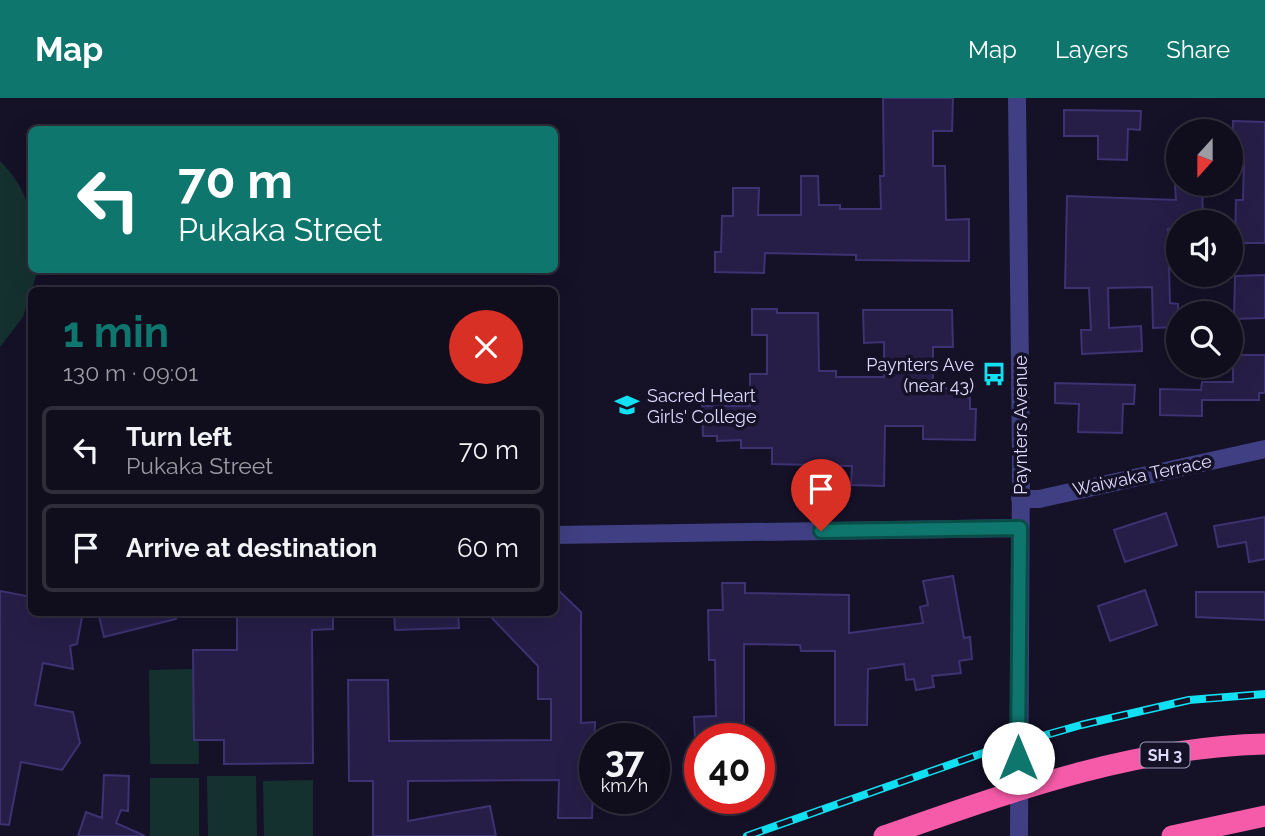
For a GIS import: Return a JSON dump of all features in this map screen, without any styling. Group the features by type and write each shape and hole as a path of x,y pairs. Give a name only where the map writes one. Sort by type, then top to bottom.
{"highway":[{"name":"SH 3","path":"884,836 1065,775 1194,750 1265,744"},
{"path":"1172,836 1265,816"}],"street":[{"name":"Paynters Avenue","path":"1017,98 1019,831"},
{"name":"Waiwaka Terrace","path":"1020,499 1039,499 1265,449"},
{"path":"558,534 1020,528"}],"green space":[{"path":"0,161 20,186 26,199 28,273 37,273 33,287 28,287 28,301 23,317 0,347"},
{"path":"198,669 199,764 150,764 149,670"},
{"path":"207,776 256,776 257,836 208,836"},
{"path":"150,778 199,778 199,836 150,836"},
{"path":"313,780 313,836 264,836 263,781"}],"building":[{"path":"883,98 953,98 952,131 933,131 933,166 945,166 946,220 969,219 969,261 856,260 856,255 765,253 764,273 715,272 715,252 721,252 722,216 733,216 733,188 759,188 758,215 801,215 801,176 818,176 819,205 840,205 840,209 881,209 880,176 884,176"},
{"path":"1064,110 1141,111 1140,130 1128,129 1127,160 1098,159 1098,136 1064,136"},
{"path":"1243,121 1265,122 1265,243 1243,243 1243,210 1236,210 1236,200 1243,200"},
{"path":"1067,196 1176,200 1176,196 1202,196 1203,210 1166,210 1166,287 1170,287 1170,301 1166,301 1166,327 1153,328 1152,287 1108,288 1109,328 1141,326 1142,351 1082,354 1081,330 1091,330 1089,288 1065,288"},
{"path":"1265,275 1265,318 1243,319 1243,301 1234,301 1235,287 1243,287 1243,276"},
{"path":"752,309 777,309 777,313 818,313 819,371 836,371 836,377 884,377 884,342 864,343 863,310 952,310 953,347 933,347 933,388 964,389 964,397 970,398 970,409 976,409 975,440 923,439 923,426 885,426 884,486 851,485 852,466 772,464 772,448 741,448 741,440 717,441 717,436 703,436 702,406 750,406 750,374 767,374 767,335 752,335"},
{"path":"1243,355 1265,355 1265,393 1259,393 1259,400 1202,400 1202,416 1160,415 1160,389 1201,390 1202,382 1233,382 1233,378 1243,378"},
{"path":"1055,383 1135,385 1134,404 1123,404 1122,433 1078,432 1079,404 1055,403"},
{"path":"1166,513 1177,545 1125,562 1114,530"},
{"path":"1265,517 1265,559 1249,562 1246,542 1218,547 1214,526"},
{"path":"953,576 964,638 970,637 972,659 959,661 961,673 932,676 934,687 916,690 914,679 906,680 904,664 868,669 867,725 835,725 835,651 801,651 800,645 744,644 744,723 694,723 694,717 716,716 715,660 709,660 708,610 723,610 722,583 745,583 745,593 849,595 849,633 923,623 920,607 928,605 923,581"},
{"path":"558,590 581,612 579,814 592,814 592,818 558,818 559,780 408,781 408,821 490,806 496,836 373,836 373,781 349,781 348,680 388,680 389,741 551,740 551,699 538,699 538,666 490,616 558,616"},
{"path":"1145,590 1157,625 1110,641 1098,606"},
{"path":"0,591 28,596 28,616 82,616 77,644 70,646 73,669 43,663 35,705 73,712 80,743 62,770 21,762 9,825 0,824"},
{"path":"1196,592 1265,592 1265,620 1196,617"},
{"path":"99,616 176,616 176,619 104,637"},
{"path":"237,616 333,616 333,629 312,630 313,763 224,764 224,740 194,740 193,650 237,650"},
{"path":"394,616 458,616 459,628 395,630"},
{"path":"104,775 129,776 128,811 121,810 116,823 145,836 78,836 86,812 102,818"}],"railway":[{"path":"747,836 986,752 1081,725 1189,700 1265,694"}],"place":[{"name":"Paynters Ave (near 43)","path":"994,374"},
{"name":"Sacred Heart Girls' College","path":"627,405"}],"route":[{"path":"821,531 1020,528 1018,758"}]}
